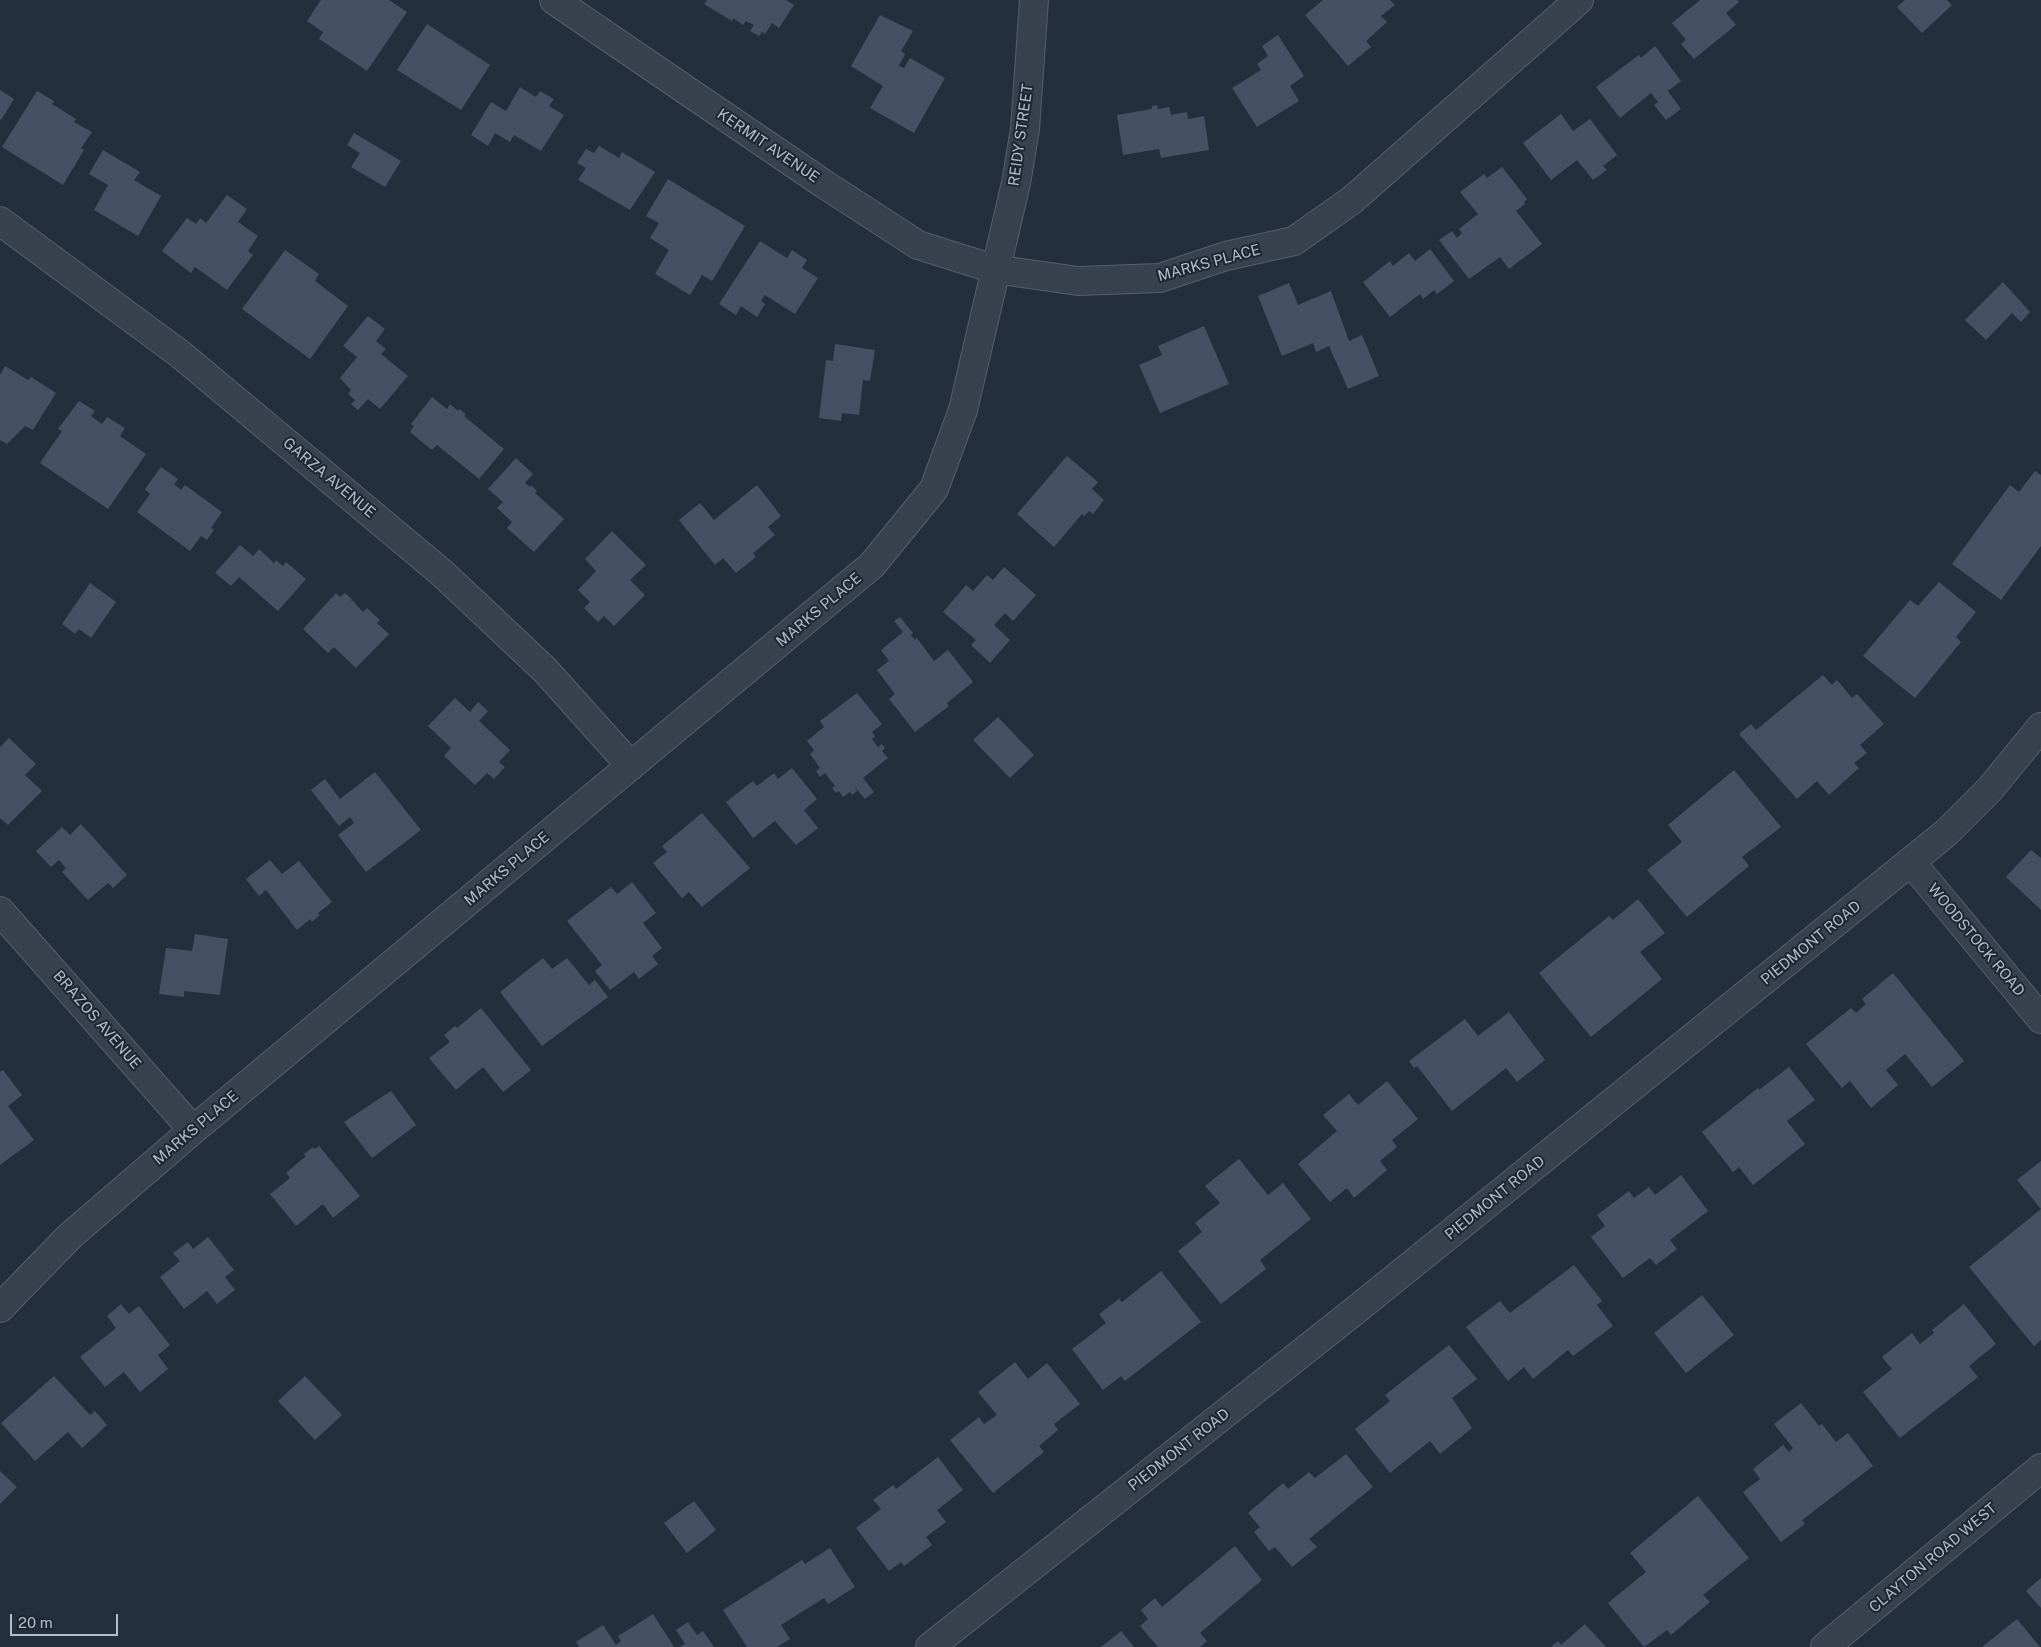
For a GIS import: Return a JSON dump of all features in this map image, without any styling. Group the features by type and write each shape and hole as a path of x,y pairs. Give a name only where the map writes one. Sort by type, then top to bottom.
{"street":[{"name":"KERMIT AVENUE","path":"554,0 824,184 918,245 994,269"},
{"name":"REIDY STREET","path":"994,269 1016,183 1025,129 1034,0"},
{"name":"MARKS PLACE","path":"0,1308 70,1236 193,1130 872,565 934,489 963,410 994,269 1078,281 1160,278 1226,256 1294,242 1352,200 1579,0"},
{"name":"GARZA AVENUE","path":"0,221 180,354 442,572 545,670 631,766"},
{"name":"PIEDMONT ROAD","path":"930,1647 1372,1297 1946,834 1990,789 2041,726"},
{"name":"WOODSTOCK ROAD","path":"1911,862 2041,1019"},
{"name":"BRAZOS AVENUE","path":"0,911 193,1130"},
{"name":"CLAYTON ROAD WEST","path":"1826,1647 2041,1468"}],"building":[{"path":"321,0 389,0 407,12 367,71 319,39 323,32 307,21"},
{"path":"707,0 786,0 794,5 779,28 772,23 765,34 762,32 759,36 750,31 754,25 746,21 743,25 733,18 732,21 704,4"},
{"path":"1323,0 1390,0 1395,5 1381,16 1387,22 1366,41 1371,47 1348,66 1305,15"},
{"path":"1700,0 1737,0 1739,2 1726,13 1736,25 1694,59 1681,44 1686,40 1672,23"},
{"path":"1905,0 1947,0 1952,5 1922,33 1897,7"},
{"path":"880,15 913,31 901,51 905,54 899,66 904,68 910,58 945,78 914,133 870,108 883,86 851,66"},
{"path":"427,24 490,65 461,110 397,70"},
{"path":"1278,35 1304,76 1290,86 1299,101 1257,127 1232,88 1261,70 1257,64 1268,56 1262,46"},
{"path":"1655,46 1681,81 1668,91 1681,109 1666,120 1654,105 1658,102 1651,93 1620,118 1596,87 1639,55 1641,58"},
{"path":"520,87 536,97 540,91 554,99 549,106 564,115 541,151 514,135 510,142 495,133 488,146 471,135 491,102 506,111"},
{"path":"0,90 14,99 1,120 0,119"},
{"path":"37,91 54,101 52,104 76,119 74,122 92,132 81,148 84,150 63,185 2,147"},
{"path":"1157,105 1158,109 1169,107 1171,115 1187,112 1188,119 1204,116 1209,150 1161,158 1159,149 1123,155 1117,115 1152,109 1152,106"},
{"path":"1561,114 1573,131 1590,119 1617,155 1603,166 1607,170 1593,180 1577,160 1551,180 1523,143"},
{"path":"354,133 401,161 385,187 351,167 360,153 347,145"},
{"path":"599,146 619,158 622,152 655,172 630,210 578,180 586,168 577,163 586,149 594,153"},
{"path":"103,150 140,172 134,180 161,196 138,236 94,210 108,185 89,174"},
{"path":"1502,167 1527,199 1524,202 1525,204 1516,211 1542,244 1509,269 1500,257 1469,279 1439,240 1452,231 1457,238 1462,233 1459,229 1478,214 1460,192 1484,174 1487,178"},
{"path":"668,179 745,226 712,281 702,275 690,295 655,274 669,250 650,238 659,223 646,216"},
{"path":"227,195 247,209 238,222 258,236 248,251 253,255 227,290 195,267 191,273 162,251 187,218 196,224 200,218 206,223"},
{"path":"760,241 787,258 792,250 807,260 802,268 818,278 795,314 765,295 761,301 765,304 757,317 741,306 736,315 719,304"},
{"path":"1430,249 1454,281 1437,294 1434,290 1423,299 1420,294 1390,317 1363,282 1390,261 1393,266 1409,253 1415,261"},
{"path":"285,250 319,274 315,281 348,306 310,359 242,309"},
{"path":"2003,282 2030,312 2021,322 2012,313 1986,340 1965,320"},
{"path":"1289,283 1298,305 1331,291 1349,341 1362,335 1379,376 1348,389 1329,346 1316,352 1313,343 1282,356 1258,296"},
{"path":"368,316 385,329 376,341 386,349 381,354 408,376 380,409 368,399 358,410 351,404 355,400 348,394 351,390 340,378 357,357 343,346"},
{"path":"1204,326 1229,384 1160,413 1139,365 1162,355 1158,346"},
{"path":"835,344 875,350 870,381 863,380 859,415 842,413 841,421 819,418 826,360 833,361"},
{"path":"5,366 28,380 31,377 56,393 33,430 25,426 7,444 0,440 0,375"},
{"path":"432,397 447,409 450,404 458,411 459,409 466,414 464,416 504,449 479,479 437,445 432,450 410,432 414,426 411,424"},
{"path":"79,401 95,411 91,416 102,424 107,417 125,428 120,436 146,454 108,509 40,463 62,431 58,429"},
{"path":"1067,456 1098,482 1092,489 1104,500 1093,514 1089,511 1084,516 1082,514 1054,547 1017,514"},
{"path":"516,458 533,474 525,483 530,487 531,485 537,491 535,493 564,519 534,552 507,528 512,522 497,508 503,502 488,489"},
{"path":"161,467 178,479 174,484 181,490 185,485 222,512 211,528 214,530 207,540 201,536 190,551 137,512 150,494 145,489"},
{"path":"2035,471 2041,475 2041,546 2001,600 1952,564 2010,485 2019,492"},
{"path":"757,485 781,516 768,527 775,535 753,553 756,557 736,573 723,558 715,565 679,520 700,503 714,520"},
{"path":"612,531 646,565 630,580 645,595 614,626 604,616 598,622 584,608 590,602 578,590 596,571 585,559"},
{"path":"240,545 253,556 259,549 274,563 276,560 283,566 286,562 306,579 278,611 239,577 231,586 215,573"},
{"path":"1004,567 1036,595 1013,621 1005,613 994,625 1010,640 990,663 971,645 976,640 943,612 966,585 973,591 987,575 993,580"},
{"path":"1939,582 1976,612 1956,637 1961,642 1915,698 1863,656 1910,600 1918,606"},
{"path":"90,583 116,602 91,638 79,629 75,634 62,624"},
{"path":"336,593 340,597 345,593 352,599 349,604 352,600 363,612 367,608 380,620 377,623 389,634 356,668 334,647 328,653 303,629"},
{"path":"900,617 913,633 911,635 915,640 917,638 934,661 948,650 973,682 947,703 949,706 915,732 889,699 895,694 877,670 889,661 881,650 903,632 894,621"},
{"path":"1823,675 1832,685 1837,680 1852,698 1857,694 1884,724 1860,745 1867,753 1854,763 1859,768 1829,795 1817,781 1797,799 1739,734 1751,724 1756,730"},
{"path":"857,693 882,724 872,732 875,736 872,739 878,747 882,744 885,748 882,751 888,758 863,778 874,792 865,799 854,786 857,791 852,795 850,792 843,797 839,791 836,793 832,788 835,786 825,773 820,777 816,771 820,768 810,754 814,750 807,741 824,727 820,721"},
{"path":"455,698 470,712 478,702 488,711 479,721 510,750 499,762 505,767 494,779 487,773 475,785 444,756 451,748 428,726"},
{"path":"998,717 1034,755 1010,778 973,740"},
{"path":"9,738 36,764 25,775 42,791 8,825 0,818 0,747"},
{"path":"792,768 817,799 804,810 818,828 796,845 775,821 753,838 726,802 753,781 757,786 774,773 778,779"},
{"path":"1734,770 1781,827 1742,857 1749,866 1687,917 1647,870 1682,842 1668,825"},
{"path":"375,772 421,830 366,872 338,835 354,823 350,817 339,826 311,790 325,779 340,799"},
{"path":"702,813 750,868 702,907 689,892 682,898 653,863 667,852 662,846"},
{"path":"81,824 127,875 113,888 108,883 88,900 62,872 66,868 59,860 51,867 36,851 62,827 70,835"},
{"path":"2031,850 2041,858 2041,910 2006,877"},
{"path":"270,860 282,874 299,861 332,902 318,913 320,915 312,922 310,919 297,930 266,890 259,896 246,879"},
{"path":"632,882 656,913 643,923 662,948 652,956 658,964 639,979 634,972 610,990 595,971 602,965 567,921 611,887 617,894"},
{"path":"1638,899 1665,933 1640,952 1662,979 1591,1037 1539,973 1609,916 1613,920"},
{"path":"195,934 228,939 220,995 184,991 184,997 159,994 166,948 192,951"},
{"path":"543,958 552,969 567,958 589,985 595,980 608,997 542,1046 500,992"},
{"path":"1893,973 1964,1061 1932,1087 1905,1054 1886,1070 1898,1085 1871,1108 1850,1081 1842,1088 1806,1044 1851,1008 1856,1013 1866,1004 1862,999"},
{"path":"481,1008 531,1070 503,1092 483,1067 456,1090 429,1058 450,1042 444,1035 455,1026 457,1028"},
{"path":"1509,1012 1545,1060 1517,1082 1506,1068 1452,1111 1417,1066 1414,1068 1409,1061 1465,1019 1478,1036"},
{"path":"1789,1067 1815,1100 1787,1121 1805,1144 1753,1185 1739,1167 1733,1172 1702,1132 1758,1088 1759,1090"},
{"path":"3,1070 22,1095 8,1106 34,1140 0,1165 0,1072"},
{"path":"1387,1081 1418,1119 1392,1140 1397,1147 1380,1161 1387,1170 1354,1198 1347,1188 1330,1202 1298,1164 1337,1131 1323,1115 1349,1094 1358,1105"},
{"path":"391,1091 416,1125 372,1158 344,1122"},
{"path":"319,1146 360,1196 333,1218 323,1204 296,1226 270,1194 290,1178 286,1173 306,1156 304,1154 313,1147 315,1149"},
{"path":"1239,1159 1268,1195 1283,1183 1311,1219 1260,1260 1266,1269 1221,1304 1178,1251 1202,1232 1195,1223 1220,1203 1205,1186"},
{"path":"2041,1161 2041,1209 2017,1180"},
{"path":"1681,1175 1708,1211 1670,1240 1677,1249 1656,1265 1650,1258 1623,1278 1591,1237 1605,1226 1597,1215 1629,1191 1634,1198 1649,1187 1655,1195"},
{"path":"2041,1209 2041,1340 2034,1346 1969,1267"},
{"path":"208,1237 234,1270 225,1277 235,1290 217,1304 207,1291 184,1309 160,1277 180,1261 173,1253 188,1242 193,1249"},
{"path":"1574,1265 1602,1301 1597,1305 1613,1326 1573,1356 1568,1350 1533,1379 1524,1367 1508,1381 1466,1327 1500,1301 1510,1313"},
{"path":"1161,1271 1201,1322 1125,1381 1121,1376 1103,1390 1072,1349 1106,1323 1099,1314 1119,1299 1122,1302"},
{"path":"1702,1295 1734,1335 1686,1373 1654,1333"},
{"path":"121,1304 129,1314 139,1306 170,1345 158,1355 168,1369 140,1392 124,1372 105,1387 80,1357 116,1328 107,1316"},
{"path":"1964,1304 1996,1344 1969,1366 1978,1377 1900,1438 1863,1392 1892,1369 1882,1357 1912,1333 1920,1344 1934,1333 1932,1330"},
{"path":"1449,1345 1477,1379 1452,1398 1472,1428 1440,1454 1430,1441 1390,1473 1355,1429 1390,1401 1385,1395"},
{"path":"1015,1362 1028,1379 1047,1363 1080,1404 1054,1424 1058,1430 1039,1446 1044,1452 993,1493 950,1440 979,1417 984,1424 997,1415 978,1392"},
{"path":"54,1376 90,1415 95,1411 107,1425 82,1448 68,1432 35,1461 1,1423"},
{"path":"305,1376 342,1415 315,1440 278,1401"},
{"path":"1801,1403 1819,1426 1822,1424 1836,1442 1848,1433 1873,1466 1802,1520 1805,1524 1781,1542 1743,1492 1760,1479 1753,1469 1783,1445 1789,1452 1793,1448 1774,1424"},
{"path":"1346,1454 1373,1487 1309,1539 1317,1547 1292,1567 1275,1547 1269,1551 1254,1532 1260,1527 1248,1513 1283,1483 1288,1489 1309,1472 1315,1478"},
{"path":"938,1457 963,1490 937,1510 946,1522 926,1537 932,1545 904,1566 901,1562 889,1571 856,1528 881,1509 873,1500 893,1485 896,1489"},
{"path":"0,1471 17,1487 0,1504"},
{"path":"1698,1496 1749,1558 1703,1595 1710,1602 1671,1635 1667,1630 1644,1647 1608,1603 1646,1572 1630,1553"},
{"path":"694,1501 716,1530 687,1553 664,1523"},
{"path":"1235,1546 1262,1580 1200,1633 1207,1641 1200,1647 1158,1647 1140,1626 1148,1619 1141,1610 1155,1598 1162,1607"},
{"path":"830,1548 855,1587 828,1604 824,1598 781,1625 790,1639 777,1647 747,1647 723,1610 802,1560 805,1564"},
{"path":"2041,1578 2041,1608 2026,1591"},
{"path":"653,1614 674,1647 579,1647 576,1642 603,1625 616,1645 621,1641 618,1636"},
{"path":"2017,1619 2040,1647 1982,1647"},
{"path":"688,1622 697,1635 703,1631 714,1647 680,1647 685,1644 676,1630"},
{"path":"1585,1624 1606,1647 1551,1647 1558,1641 1561,1645"},
{"path":"1121,1631 1134,1647 1101,1647"}]}
